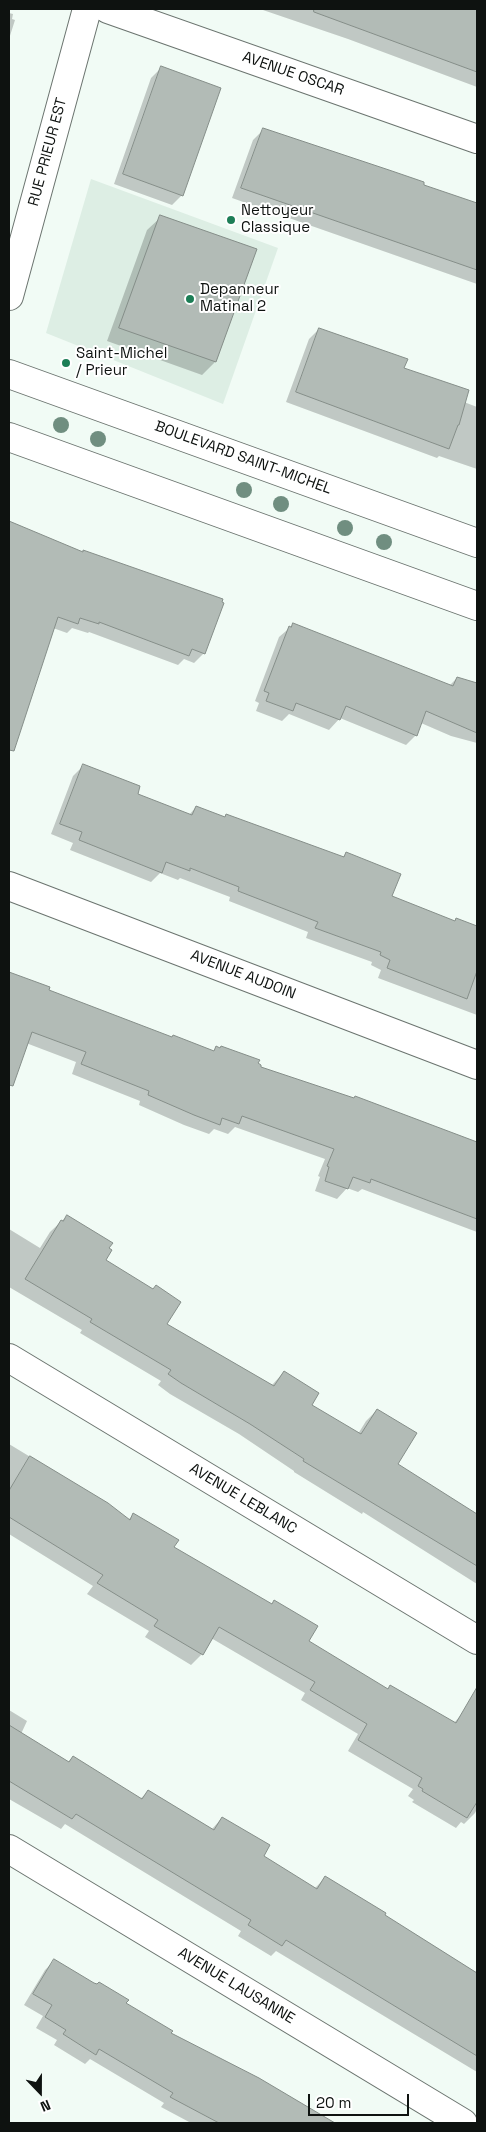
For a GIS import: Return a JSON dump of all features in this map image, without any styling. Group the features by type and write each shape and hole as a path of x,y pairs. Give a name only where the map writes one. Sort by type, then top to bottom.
{"street":[{"name":"RUE PRIEUR EST","path":"9,296 86,9"},
{"name":"AVENUE OSCAR","path":"108,9 477,139"},
{"name":"BOULEVARD SAINT-MICHEL","path":"9,374 477,543"},
{"path":"9,437 477,606"},
{"name":"AVENUE AUDOIN","path":"9,886 477,1065"},
{"name":"AVENUE LEBLANC","path":"9,1358 477,1640"},
{"name":"AVENUE LAUSANNE","path":"9,1850 463,2123"}],"shaded area":[{"path":"91,179 278,248 223,404 46,333"}],"building":[{"path":"314,9 477,9 477,72 314,12"},
{"path":"161,66 221,88 183,196 123,174"},
{"path":"263,128 424,182 424,185 477,203 477,270 241,188"},
{"path":"160,215 257,249 216,362 119,328"},
{"path":"319,328 408,359 404,368 469,390 459,425 449,449 296,392"},
{"path":"9,521 83,552 83,550 223,599 222,602 224,603 205,654 192,649 189,656 99,622 99,624 80,618 78,624 58,617 14,751 9,750"},
{"path":"293,623 453,686 457,677 477,683 477,733 426,711 417,736 346,706 340,720 296,703 293,711 266,701 269,693 264,691 289,626 291,627"},
{"path":"83,764 140,786 138,794 192,815 196,806 225,817 226,814 344,857 346,852 401,874 392,896 455,921 456,918 477,926 477,971 467,999 387,968 390,960 380,955 381,952 315,928 318,922 238,891 239,887 190,868 190,871 166,862 162,873 79,840 82,832 60,824"},
{"path":"9,972 50,987 49,990 172,1037 173,1035 214,1051 216,1046 220,1048 221,1046 260,1060 258,1063 261,1067 354,1098 355,1096 477,1142 477,1219 371,1179 370,1183 353,1177 348,1189 325,1181 329,1167 327,1166 334,1149 242,1116 239,1124 222,1118 220,1125 194,1115 148,1095 149,1091 81,1064 86,1052 32,1032 13,1086 9,1085"},
{"path":"67,1215 113,1243 109,1248 112,1250 106,1260 153,1289 156,1285 181,1302 167,1324 274,1386 284,1371 319,1393 312,1405 361,1434 377,1409 417,1433 398,1464 477,1514 477,1566 303,1461 304,1459 250,1424 181,1383 168,1374 171,1370 90,1322 92,1319 25,1279 61,1220 63,1221"},
{"path":"30,1456 108,1503 130,1520 133,1513 179,1540 174,1547 272,1604 274,1600 318,1626 309,1641 388,1689 390,1685 456,1723 477,1687 477,1802 467,1818 422,1791 423,1789 418,1786 422,1778 358,1740 367,1724 310,1690 315,1682 219,1627 203,1655 154,1626 158,1620 97,1583 103,1575 9,1517 9,1491"},
{"path":"9,1725 69,1762 73,1756 142,1799 148,1790 214,1830 222,1817 270,1845 264,1856 317,1889 325,1876 386,1913 385,1915 477,1973 477,2056 286,1940 282,1946 248,1925 251,1920 76,1814 72,1819 9,1781"},
{"path":"54,1959 94,1983 97,1984 99,1982 129,2000 126,2003 173,2031 171,2033 259,2078 335,2123 219,2123 170,2097 173,2093 99,2049 96,2055 63,2034 66,2030 45,2017 52,2005 33,1994"}],"place":[{"name":"Nettoyeur Classique","path":"231,220"},
{"name":"Depanneur Matinal 2","path":"190,299"},
{"name":"Saint-Michel / Prieur","path":"66,363"}]}
